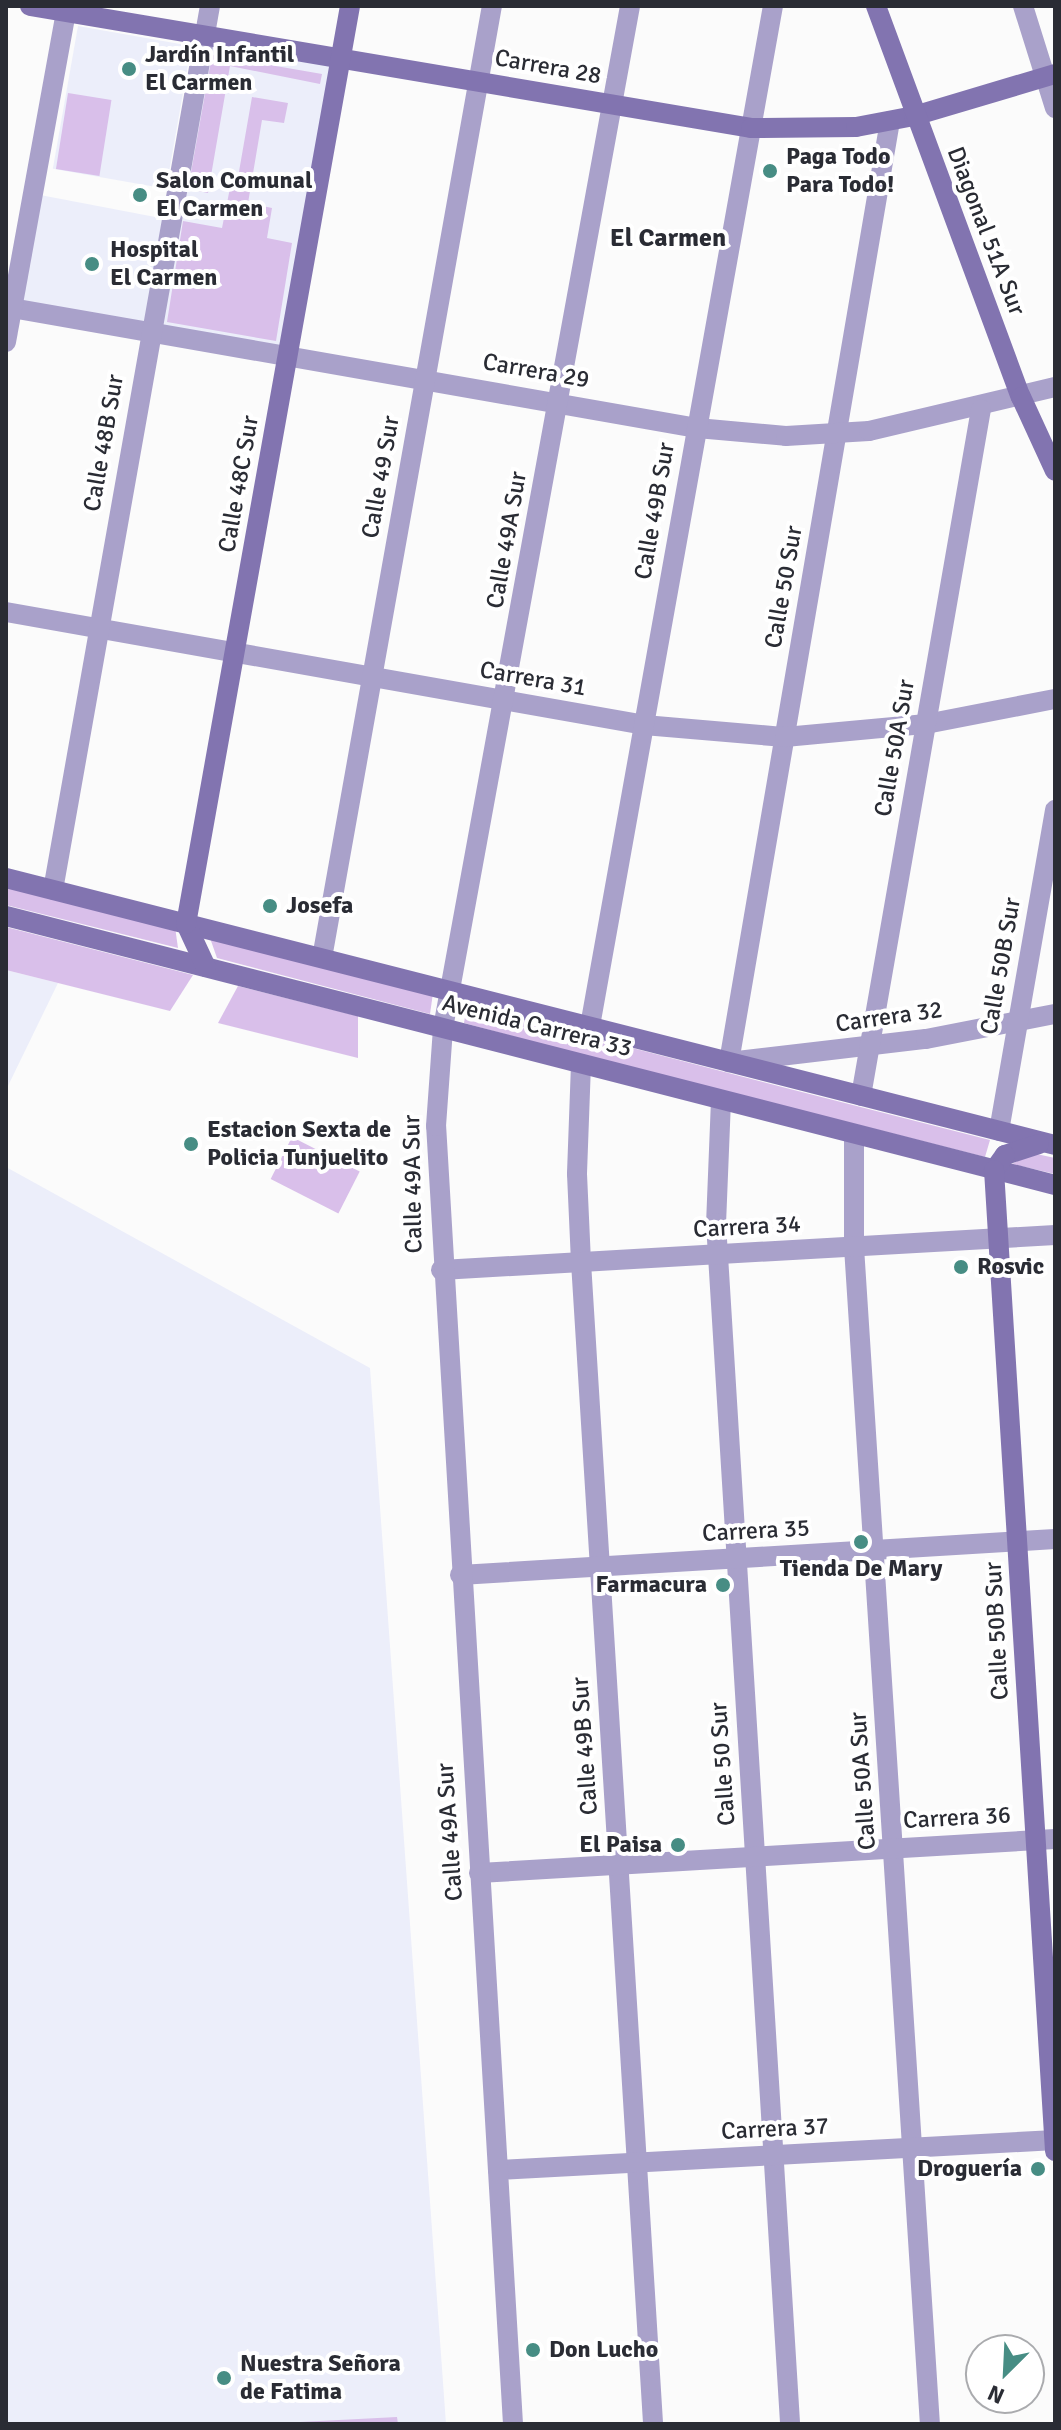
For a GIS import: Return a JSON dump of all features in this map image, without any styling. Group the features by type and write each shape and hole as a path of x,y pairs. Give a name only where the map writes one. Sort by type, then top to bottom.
{"main road":[{"name":"Carrera 28","path":"30,6 751,128 823,129 890,121 1050,76"},
{"name":"Calle 48C Sur","path":"186,924 350,6"},
{"name":"Diagonal 51A Sur","path":"876,6 914,116 1021,397 1055,471"},
{"name":"Avenida Carrera 33","path":"6,878 1051,1144"},
{"name":"Avenida Carrera 33","path":"6,916 1055,1185"},
{"path":"186,924 206,967"},
{"path":"994,1170 1013,1150 1051,1144"},
{"name":"Calle 50B Sur","path":"994,1170 1017,1542 1045,1839 1055,2151"}],"street":[{"name":"Calle 48B Sur","path":"53,890 97,628 210,6"},
{"name":"Calle 49 Sur","path":"322,958 492,6"},
{"name":"Calle 49A Sur","path":"513,2424 441,1270 436,1126 443,1028 630,6"},
{"name":"Calle 49B Sur","path":"590,1026 773,6"},
{"path":"1023,6 1050,76 1055,108"},
{"path":"6,342 9,308 67,10"},
{"name":"Calle 50 Sur","path":"729,1062 890,121"},
{"name":"Carrera 29","path":"9,308 425,378 697,428 836,436 981,409 1055,387"},
{"name":"Calle 50A Sur","path":"861,1096 981,409"},
{"name":"Carrera 31","path":"6,612 644,725 785,737 926,724 1055,699"},
{"name":"Calle 50B Sur","path":"999,1131 1055,810"},
{"name":"Carrera 32","path":"729,1062 869,1047 1017,1024 1055,1014"},
{"name":"Calle 49B Sur","path":"581,1064 577,1174 581,1262 653,2424"},
{"name":"Calle 50 Sur","path":"721,1100 718,1255 790,2424"},
{"name":"Calle 50A Sur","path":"854,1134 854,1247 930,2424"},
{"name":"Carrera 34","path":"441,1270 1055,1235"},
{"name":"Carrera 35","path":"460,1575 1055,1539"},
{"name":"Carrera 36","path":"479,1873 1045,1839"},
{"name":"Carrera 37","path":"498,2170 1055,2140"}],"shaded area":[{"path":"78,26 191,46 166,189 53,169"},
{"path":"206,39 336,62 289,355 12,308 35,194 171,220"},
{"path":"212,55 322,74 320,84 230,66 208,193 188,189"},
{"path":"68,93 111,100 99,176 56,169"},
{"path":"252,97 288,103 284,123 262,120 248,203 272,208 267,238 292,243 276,341 167,322 183,221 222,228 231,183 237,183"},
{"path":"6,887 175,927 178,948 6,905"},
{"path":"6,927 193,975 170,1011 6,970"},
{"path":"210,938 433,993 430,1014 217,958"},
{"path":"6,970 58,983 6,1090"},
{"path":"238,986 358,1016 358,1058 218,1023"},
{"path":"467,1005 990,1140 985,1157 570,1052 464,1023"},
{"path":"292,1137 360,1172 338,1213 271,1179"},
{"path":"1032,1153 1055,1158 1055,1174 1012,1164"},
{"path":"6,1167 370,1368 446,2424 6,2424"},
{"path":"397,2417 398,2424 300,2424 300,2422"}],"place":[{"name":"Jardín Infantil El Carmen","path":"129,69"},
{"name":"Paga Todo Para Todo!","path":"770,171"},
{"name":"Salon Comunal El Carmen","path":"140,195"},
{"name":"Hospital El Carmen","path":"92,264"},
{"name":"Josefa","path":"270,906"},
{"name":"Estacion Sexta de Policia Tunjuelito","path":"191,1144"},
{"name":"Rosvic","path":"961,1267"},
{"name":"Tienda De Mary","path":"861,1542"},
{"name":"Farmacura","path":"723,1585"},
{"name":"El Paisa","path":"678,1845"},
{"name":"Droguería","path":"1038,2169"},
{"name":"Don Lucho","path":"533,2350"},
{"name":"Nuestra Señora de Fatima","path":"224,2378"}],"district":[{"name":"El Carmen","path":"668,239"}]}
